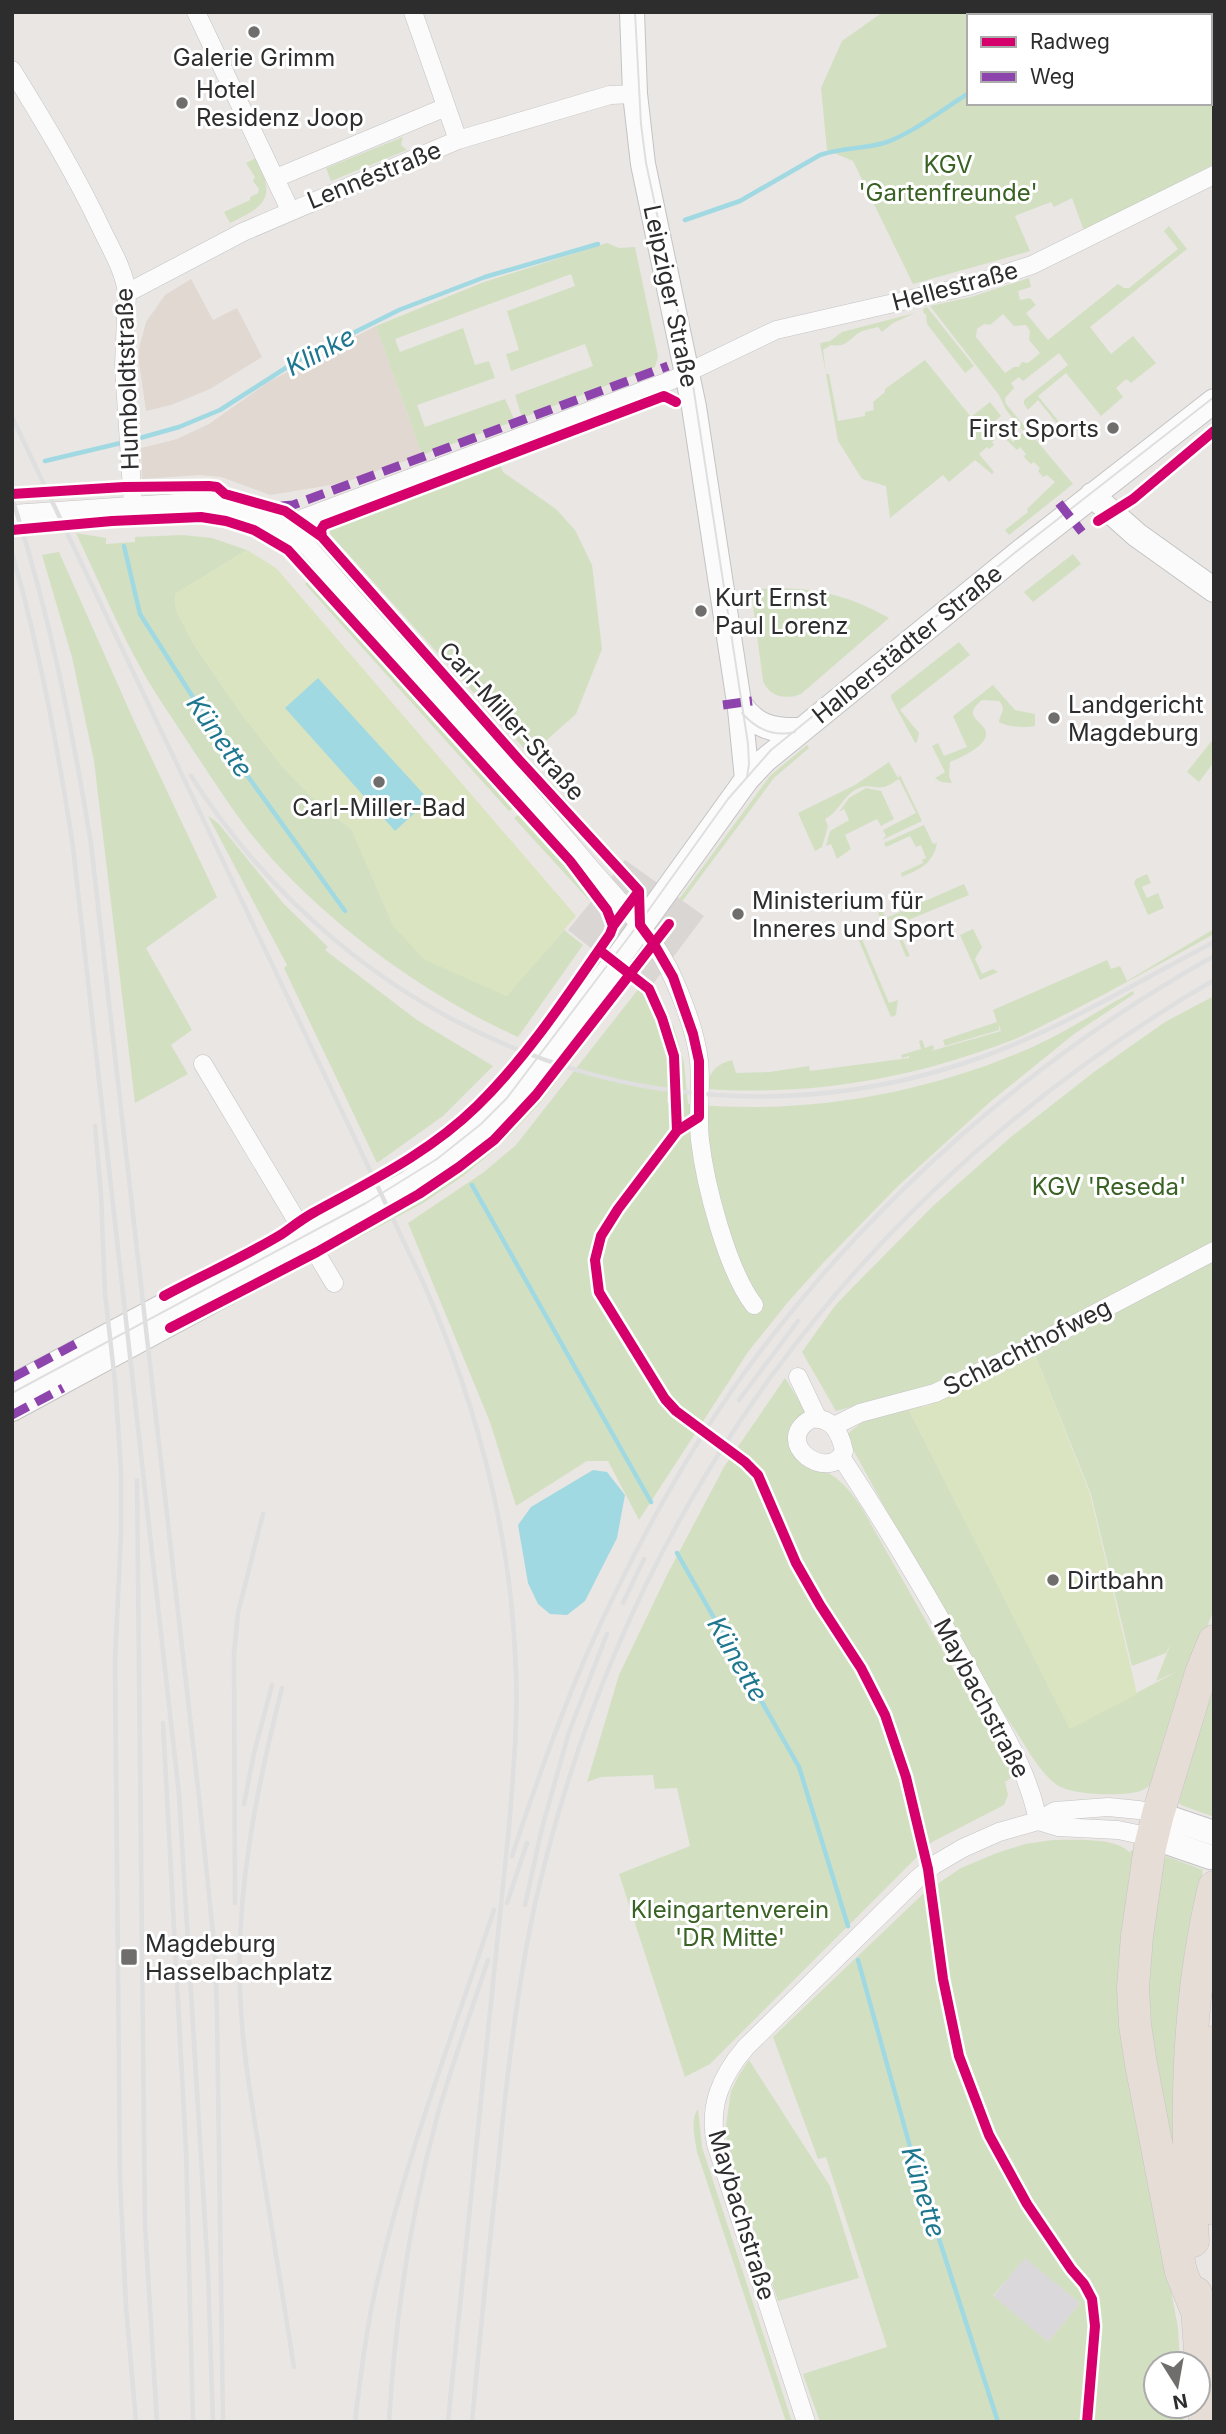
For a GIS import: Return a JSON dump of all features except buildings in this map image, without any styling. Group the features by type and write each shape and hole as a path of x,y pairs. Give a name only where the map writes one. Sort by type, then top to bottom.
{"highway":[{"path":"1198,2314 1181,2272 1135,2025 1134,1962 1155,1826 1201,1673 1214,1641"},
{"path":"1205,2422 1189,2180 1189,2085 1198,1980 1212,1869"},
{"path":"1214,2042 1210,2120 1214,2209"}],"main road":[{"name":"Leipziger Straße","path":"632,12 635,94 643,164 688,373 739,703 747,779"},
{"name":"Halberstädter Straße","path":"310,1241 425,1172 494,1116 527,1079 747,779 765,760 1092,495 1214,401"},
{"path":"1092,495 1137,535 1214,590"},
{"path":"739,703 755,722 764,727 781,731 800,730"},
{"path":"12,1387 287,1240 310,1241"},
{"path":"12,1409 295,1256 310,1241"},
{"path":"1155,1826 1212,1869"}],"street":[{"path":"196,12 290,210"},
{"path":"413,12 458,140"},
{"name":"Humboldtstraße","path":"12,71 66,160 121,269 127,293 124,366 133,505"},
{"name":"Lennéstraße","path":"127,293 200,253 290,210 458,140 605,97 635,94"},
{"name":"Lennéstraße","path":"276,178 446,107"},
{"name":"Hellestraße","path":"291,534 304,519 688,373 776,330 968,286 1032,265 1214,175"},
{"name":"Carl-Miller-Straße","path":"12,514 196,501 244,512 291,534 309,548 512,776 654,944 673,977 689,1019 699,1061 700,1139 706,1174 732,1262 741,1286 754,1305"},
{"path":"203,1064 334,1283"},
{"name":"Schlachthofweg","path":"826,1422 935,1393 1022,1352 1214,1251"},
{"name":"Maybachstraße","path":"798,1377 842,1443 844,1451 841,1457 867,1496 963,1660 1024,1770 1038,1821 981,1839 928,1869 746,2047 732,2064 719,2089 713,2115 716,2144 806,2422"},
{"path":"826,1422 811,1419 800,1429 797,1443 799,1450 810,1459 827,1463 841,1457"},
{"path":"1038,1821 1055,1811 1084,1807 1121,1808 1155,1826"}],"shaded area":[{"path":"191,279 213,320 237,308 262,357 210,389 171,405 146,411 139,349 146,322 165,295"},
{"path":"376,326 422,455 343,483 270,495 221,477 200,475 142,479 141,448 177,439 209,424 270,381"},
{"path":"625,860 704,916 647,992 568,930"},
{"path":"1025,2257 1080,2303 1048,2342 993,2297"}],"green space":[{"name":"KGV 'Gartenfreunde'","path":"883,12 1208,12 967,14 967,105 1212,105 1212,36 1214,164 1084,231 1072,198 1054,207 1051,202 1017,215 1015,216 1030,251 913,284 853,161 827,150 821,88 842,41"},
{"path":"403,137 401,145 407,150 331,181 326,168"},
{"path":"256,158 266,182 264,199 252,211 230,223 224,212 250,200 250,197 258,193 259,189 253,181 255,177 246,163"},
{"path":"1169,226 1187,249 1090,327 1111,354 1133,336 1156,363 1131,383 1126,379 1116,388 1123,397 1101,416 1066,373 1038,396 1069,434 1067,436 1038,400 1028,410 1024,404 1024,400 1068,365 1059,353 1023,381 1019,377 1011,383 1014,388 1005,398 1006,404 1073,484 1009,535 1005,530 1028,512 1027,509 1055,482 1047,475 1043,477 1038,471 1040,468 1024,457 1026,454 1020,447 1017,450 1000,434 992,442 994,445 979,454 994,472 992,474 975,460 949,482 943,475 890,518 886,486 862,479 838,441 826,374 829,374 838,421 865,416 865,412 874,410 873,402 885,389 925,360 971,417 990,402 1001,416 994,422 1013,442 1024,432 930,306 971,297 1029,278 1031,287 1018,291 1020,300 1030,298 1036,305 1026,313 1048,340 1118,284 1129,288 1178,249 1164,231","holes":["1003,314 1014,326 1026,325 1030,331 1029,340 1040,353 1028,363 1022,362 1019,367 1005,373 976,337 977,329 984,324 990,325"]},
{"path":"607,243 619,248 635,247 658,356 655,367 522,418 515,395 593,366 585,344 511,371 506,354 519,350 507,311 575,286 571,274 395,339 400,352 463,328 475,365 489,361 495,378 417,405 425,427 505,399 515,421 422,455 376,326 484,282"},
{"path":"927,307 974,366 965,373 927,324 923,309"},
{"path":"915,313 893,323 882,332 878,327 866,330 845,343 831,345 823,350 826,373 820,343 830,341 842,332"},
{"path":"499,462 503,472 556,509 575,530 592,565 602,649 576,714 530,755 330,534 334,524"},
{"path":"76,533 106,538 106,544 135,542 135,537 183,535 212,538 247,550 175,594 176,610 193,643 238,709 282,766 313,798 352,830 394,927 506,996 564,930 583,945 518,1037 451,1003 387,960 327,912 273,860 229,804 148,681"},
{"name":"Carl-Miller-Bad","path":"247,550 276,568 576,916 507,996 425,960 394,927 352,830 313,798 282,766 238,709 193,643 176,610 175,594"},
{"path":"59,552 134,721 217,897 146,948 192,1030 171,1045 188,1074 135,1103 94,761 72,657 42,555"},
{"path":"1073,554 1081,564 1033,602 1024,592"},
{"path":"312,578 516,806 509,811 305,584"},
{"path":"772,588 833,595 861,604 889,618 801,694 779,696 769,691 763,681 751,590"},
{"path":"959,642 970,655 900,710 919,733 915,743 891,695"},
{"path":"993,685 1015,710 1035,714 1035,726 1016,727 1002,724 999,722 1003,709 999,701 982,700 974,709 973,715 984,728 985,739 975,749 950,762 949,776 952,783 941,782 935,778 945,772 932,746 938,743 944,756 967,747 953,716"},
{"path":"1214,738 1214,762 1199,782 1187,772"},
{"path":"807,745 809,748 774,778 669,919 674,906 770,776"},
{"path":"889,762 898,778 900,775 922,821 882,840 886,836 883,830 916,813 899,779 884,787 861,787 852,792 825,819 828,826 822,847 815,851 798,813 855,785"},
{"path":"866,788 881,791 894,819 881,826 877,819 845,835 851,849 837,859 831,844 826,846 830,831 849,820 844,809 839,812 849,798"},
{"path":"523,812 595,895 589,900 514,818"},
{"path":"208,816 218,823 283,903 328,947 325,950 417,1020 493,1066 443,1116 377,1163 284,968 287,965"},
{"path":"924,825 933,844 937,843 935,850 925,865 902,877 901,873 923,863 922,860 926,858 921,845 916,847 910,836 886,847 884,843"},
{"path":"1147,874 1151,883 1142,887 1147,898 1158,893 1164,908 1148,915 1134,883 1136,879"},
{"path":"964,884 969,895 896,925 910,956 906,957 891,919 882,922 878,913 882,910 886,918"},
{"path":"860,922 868,928 859,932 889,1003 898,1000 896,1015 891,1017 852,924"},
{"path":"973,929 982,947 975,959 982,974 993,969 998,972 980,980 960,935"},
{"path":"1214,929 1214,934 1086,1004 1017,1038 935,1066 823,1087 746,1091 707,1089 714,1070 732,1060 736,1073 770,1072 809,1066 810,1071 909,1058 902,1058 901,1055 921,1049 919,1041 922,1040 925,1048 933,1045 934,1049 931,1051 1001,1031 999,1025 999,1030 945,1046 943,1040 997,1022 993,1010 1107,960 1111,969 1120,966 1127,981"},
{"path":"640,987 654,1011 665,1045 668,1067 667,1102 682,1103 679,1063 671,1029 673,1024 684,1063 688,1104 730,1107 773,1107 857,1099 940,1080 1035,1046 1133,991 1134,994 1074,1034 990,1102 899,1185 823,1263 748,1352 639,1520 608,1461 587,1461 516,1506 490,1422 408,1223 484,1172 516,1145"},
{"name":"KGV 'Reseda'","path":"1214,996 1214,1245 974,1367 923,1388 836,1411 802,1352 834,1307 933,1206 1012,1136 1094,1072 1165,1022"},
{"path":"607,1005 612,1009 540,1103 506,1139 498,1137 537,1097"},
{"path":"493,1143 497,1148 463,1176 423,1203 330,1253 327,1248 421,1197"},
{"path":"1214,1261 1214,1609 1153,1782 1145,1789 1127,1794 1074,1791 1057,1785 1039,1767 993,1696 909,1553 847,1434 865,1420 908,1408 1070,1728 1178,1671 1156,1681 1171,1643 1166,1653 1132,1666 1091,1494 1035,1355"},
{"name":"Dirtbahn","path":"1035,1355 1090,1494 1137,1694 1070,1729 908,1408 927,1406"},
{"name":"Kleingartenverein 'DR Mitte'","path":"785,1378 805,1410 788,1437 794,1453 803,1462 822,1470 845,1486 863,1510 1014,1776 1005,1782 1008,1795 1004,1805 932,1842 710,2064 685,2077 619,1874 690,1846 677,1788 655,1789 653,1775 601,1777 587,1782 619,1675 667,1575 724,1467"},
{"path":"1214,1670 1214,1817 1179,1802"},
{"path":"1053,1840 1093,1840 1123,1847 1129,1852 1133,1850 1136,1855 1145,2152 1178,2328 1179,2350 1142,2350 1142,2420 1183,2422 820,2422 803,2374 887,2347 826,2157 818,2159 773,2037 924,1893 961,1868 1025,1844","holes":["1025,2258 1080,2303 1048,2342 993,2296"]},
{"path":"1166,1856 1203,1870 1189,1940 1181,2187 1145,2034 1159,1859 1165,1860"},
{"path":"749,2060 830,2186 859,2278 778,2301 735,2174 725,2132 731,2091"},
{"path":"698,2109 702,2147 792,2422 786,2422 697,2152 694,2124"}],"water":[{"path":"318,678 429,800 395,831 285,708"},
{"path":"593,1470 607,1472 625,1495 617,1538 585,1601 567,1615 550,1614 538,1604 528,1583 518,1525 531,1507"}],"waterway":[{"name":"Klinke","path":"685,220 740,201 820,155 895,139 967,94"},
{"name":"Klinke","path":"133,440 179,427 220,410 295,362 399,310 485,277 598,244"},
{"name":"Klinke","path":"45,461 125,442"},
{"name":"Künette","path":"124,546 140,614 208,721 345,911"},
{"name":"Künette","path":"472,1185 651,1502"},
{"name":"Künette","path":"677,1553 799,1767 848,1926"},
{"name":"Künette","path":"858,1960 914,2161 998,2422"}],"tram line":[{"path":"635,12 641,124 646,163 691,372 748,744 747,777"},
{"path":"12,1393 366,1203 437,1159 481,1124 507,1098 640,922 728,799 771,750 1017,551 1214,397"},
{"path":"742,713 766,730 795,732"}],"railway":[{"path":"12,417 423,1282 460,1376 489,1473 508,1572 513,1622 515,1750 448,2422"},
{"path":"12,498 37,583 58,670 91,844 199,1797 215,1953 223,2422"},
{"path":"12,553 47,699 73,847 179,1794 208,2273 213,2422"},
{"path":"191,776 258,865 337,942 425,1004 521,1051 623,1082 730,1096 839,1091 949,1068 1051,1028 1214,942"},
{"path":"512,1856 558,1725 607,1611 685,1464 753,1361 801,1300 852,1242 905,1187 962,1134 1021,1085 1083,1039 1214,956"},
{"path":"472,2422 509,2062 535,1904 576,1758 629,1620 696,1491 776,1370 868,1258 972,1156 1087,1063 1214,980"},
{"path":"95,1126 105,1293 121,1469 115,1661 120,2179 126,2307 136,2422"},
{"path":"739,1400 798,1321"},
{"path":"137,1480 145,2225 157,2422"},
{"path":"235,1903 234,1654 238,1613 263,1514"},
{"path":"623,1603 644,1559"},
{"path":"525,1905 542,1828 569,1732 607,1634"},
{"path":"244,1804 272,1685"},
{"path":"282,1688 250,1838 241,1915 240,1992 248,2077 294,2367"},
{"path":"163,1723 186,2150 193,2422"},
{"path":"507,1903 527,1843"},
{"path":"355,2422 374,2296 399,2198 494,1910"},
{"path":"389,2422 395,2345 419,2192 443,2097 488,1960"}],"marked path":[{"path":"281,506 293,505 668,366"},
{"path":"1059,503 1082,532"},
{"path":"723,705 752,701"},
{"path":"12,1378 81,1341"},
{"path":"12,1415 63,1388"}],"cycle path":[{"path":"322,537 321,530 324,525 664,396 676,402"},
{"path":"1098,521 1133,499 1214,431"},
{"path":"12,494 124,487 209,486 217,487 225,494 285,511 322,537 639,891 640,925 673,977 693,1034 699,1061 699,1117 677,1131 601,1236 595,1260 599,1292 665,1399 676,1411 745,1462 758,1475 796,1563 861,1668 885,1715 906,1777 928,1869 943,1979 959,2056 989,2135 1027,2204 1092,2299 1095,2326 1087,2422"},
{"path":"12,530 112,521 201,517 254,530 288,550 570,861 607,910 613,926"},
{"path":"164,1296 282,1234 309,1215 399,1165 459,1123 531,1045 639,891"},
{"path":"170,1328 317,1252 419,1194 494,1140 536,1095 669,924"},
{"path":"599,950 649,989 662,1018 674,1056 677,1131"}],"place":[{"name":"Galerie Grimm","path":"254,32"},
{"name":"Hotel Residenz Joop","path":"182,103"},
{"name":"First Sports","path":"1113,428"},
{"name":"Kurt Ernst Paul Lorenz","path":"701,611"},
{"name":"Landgericht Magdeburg","path":"1054,718"},
{"name":"Carl-Miller-Bad","path":"379,782"},
{"name":"Ministerium für Inneres und Sport","path":"738,914"},
{"name":"Dirtbahn","path":"1053,1580"},
{"name":"Magdeburg Hasselbachplatz","path":"129,1957"}]}
